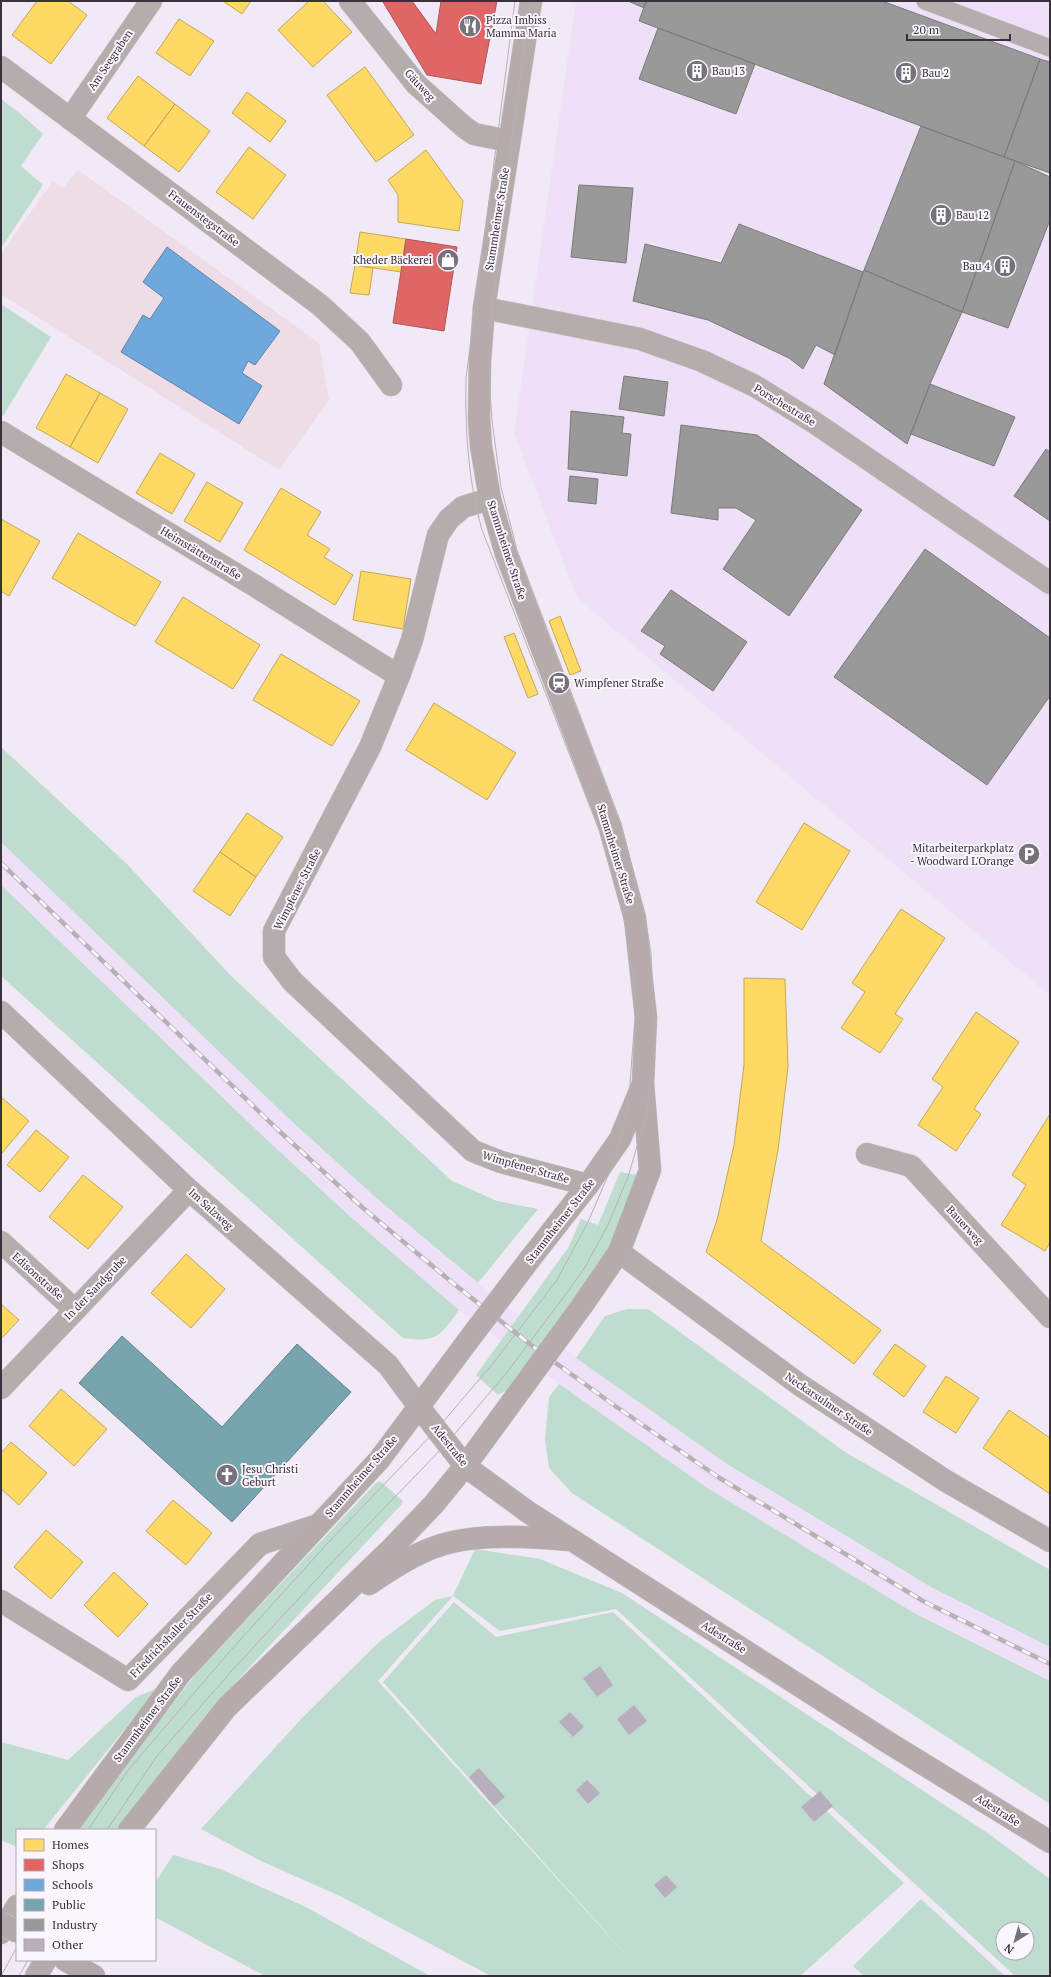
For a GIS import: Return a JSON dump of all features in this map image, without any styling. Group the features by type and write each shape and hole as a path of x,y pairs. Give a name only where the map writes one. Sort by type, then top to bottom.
{"highway":[{"path":"1,1923 16,1931"},
{"path":"67,1961 94,1976"}],"main road":[{"name":"Stammheimer Straße","path":"129,1829 227,1708 391,1549 434,1504 466,1466 619,1252 650,1170 643,1083 646,1018 635,918 610,827 509,561 490,499 480,446 480,361 484,308 531,1"},
{"name":"Stammheimer Straße","path":"66,1829 181,1673 379,1460 530,1259 588,1185 620,1139 643,1083"},
{"name":"Adestraße","path":"419,1407 466,1466 528,1512 889,1743 1050,1842"},
{"path":"332,1606 412,1557 442,1544 511,1536 571,1540"},
{"path":"1,1933 16,1908"},
{"path":"36,1976 45,1961"}],"street":[{"name":"Am Seegraben","path":"70,119 151,1"},
{"name":"Gäuweg","path":"350,1 416,84 464,127 474,134 509,141"},
{"name":"Frauenstegstraße","path":"1,67 320,305 360,342 391,385"},
{"name":"Porschestraße","path":"484,308 640,340 702,361 755,386 815,423 1050,583"},
{"name":"Heimstättenstraße","path":"1,432 252,584 399,676"},
{"name":"Wimpfener Straße","path":"490,499 463,507 449,519 438,535 412,640 399,676 370,746 274,931 274,957 292,981 473,1151 501,1162 588,1185"},
{"name":"Im Salzweg","path":"1,1012 189,1190 388,1365 419,1407"},
{"name":"Bauerweg","path":"867,1154 911,1166 1050,1316"},
{"name":"In der Sandgrube","path":"1,1388 74,1309 189,1190"},
{"name":"Edisonstraße","path":"1,1242 74,1309"},
{"name":"Neckarsulmer Straße","path":"619,1252 800,1385 946,1481 1050,1541"},
{"name":"Friedrichshaller Straße","path":"1,1601 128,1680 260,1544 318,1526"}],"lane":[{"path":"925,1 1050,48"}],"shaded area":[{"path":"576,1 1050,1 1050,995 577,598 514,433"},
{"path":"78,170 319,343 329,400 279,470 1,294 1,254 53,181 63,188"},
{"path":"1,842 287,1117 374,1196 463,1272 540,1332 727,1464 931,1587 1050,1647 1050,1681 916,1614 709,1489 602,1415 459,1310 354,1220 266,1139 1,885"}],"green space":[{"path":"1,99 43,134 21,166 43,185 1,248"},
{"path":"1,304 51,337 3,416 1,415"},
{"path":"1,747 126,863 232,977 452,1181 497,1201 538,1209 478,1283 374,1196 287,1117 1,842"},
{"path":"1,885 266,1139 354,1220 459,1310 442,1332 431,1338 403,1338 1,976"},
{"path":"620,1172 638,1175 604,1261 512,1387 498,1395 476,1375 568,1248 581,1219 598,1225"},
{"path":"627,1309 648,1309 845,1452 1050,1570 1050,1647 931,1587 727,1464 576,1358 605,1316"},
{"path":"559,1384 709,1489 916,1614 1050,1681 1050,1804 572,1493 549,1468 545,1439 549,1397"},
{"path":"380,1481 403,1501 401,1505 207,1713 120,1829 78,1829 113,1780 199,1670 376,1483"},
{"path":"475,1549 540,1559 622,1593 989,1834 1050,1879 1050,1976 1015,1976 999,1961 1035,1961 1035,1921 995,1921 995,1958 616,1609 500,1631 453,1596"},
{"path":"453,1596 378,1681 638,1968 383,1682 454,1602 496,1637 613,1612 904,1883 800,1976 491,1976 340,1896 261,1861 201,1829 302,1718 379,1642 435,1600"},
{"path":"158,1688 44,1829 16,1829 16,1847 1,1840 1,1742 68,1760 136,1697"},
{"path":"173,1855 220,1869 304,1906 430,1976 265,1976 156,1918 156,1881"},
{"path":"921,1899 1005,1976 864,1976 853,1966"}],"building: Homes":[{"path":"37,1 68,1 87,15 51,64 12,35"},
{"path":"223,1 251,1 242,14"},
{"path":"309,1 323,1 352,32 313,67 278,30"},
{"path":"179,19 214,41 190,76 156,53"},
{"path":"365,67 414,135 376,162 327,95"},
{"path":"138,76 175,104 144,146 107,118"},
{"path":"247,92 286,121 270,142 232,113"},
{"path":"175,104 210,131 179,172 144,146"},
{"path":"249,147 286,175 253,219 216,192"},
{"path":"426,150 463,201 459,231 398,222 398,195 388,180"},
{"path":"360,232 406,239 401,272 355,265"},
{"path":"355,265 373,268 369,295 350,293"},
{"path":"66,374 100,393 70,447 36,428"},
{"path":"100,393 128,409 98,463 70,447"},
{"path":"160,453 195,474 172,514 136,493"},
{"path":"207,482 243,503 220,542 184,521"},
{"path":"281,488 321,512 307,535 330,549 324,557 353,575 335,605 244,550"},
{"path":"1,519 40,541 9,596 1,591"},
{"path":"78,533 161,582 135,626 52,578"},
{"path":"361,571 411,579 403,629 353,620"},
{"path":"183,597 260,645 233,689 155,642"},
{"path":"560,616 581,671 570,675 549,621"},
{"path":"514,633 538,694 528,698 504,637"},
{"path":"281,654 360,701 332,746 253,700"},
{"path":"434,703 516,753 487,800 406,750"},
{"path":"247,813 283,837 256,877 220,852"},
{"path":"804,823 850,851 802,930 756,902"},
{"path":"220,852 256,877 230,916 193,891"},
{"path":"901,909 945,938 895,1014 903,1019 880,1053 841,1028 865,992 852,983"},
{"path":"744,978 785,979 788,1067 778,1150 761,1241 881,1330 854,1364 706,1252 717,1220 734,1145 744,1065"},
{"path":"976,1012 1019,1042 974,1109 981,1114 956,1151 918,1125 943,1087 932,1079"},
{"path":"1,1097 29,1121 1,1154"},
{"path":"1050,1114 1050,1242 1045,1251 1001,1225 1026,1185 1012,1175"},
{"path":"36,1130 69,1157 40,1192 7,1165"},
{"path":"83,1175 123,1207 88,1249 49,1217"},
{"path":"186,1254 225,1289 191,1328 151,1293"},
{"path":"1,1304 19,1320 1,1339"},
{"path":"895,1344 926,1366 904,1397 873,1374"},
{"path":"946,1376 979,1398 956,1433 923,1412"},
{"path":"61,1389 107,1429 74,1466 29,1426"},
{"path":"1009,1410 1050,1438 1050,1494 983,1448"},
{"path":"11,1442 47,1473 19,1505 1,1489 1,1453"},
{"path":"173,1500 212,1533 186,1565 146,1531"},
{"path":"46,1530 83,1562 51,1599 14,1567"},
{"path":"114,1572 148,1604 118,1637 84,1605"}],"building: Shops":[{"path":"412,1 436,34 441,1 497,1 481,84 427,75 383,2"},
{"path":"406,239 457,247 444,331 393,323"}],"building: Schools":[{"path":"167,247 280,331 255,365 248,361 242,373 262,386 239,424 121,352 143,315 150,319 164,298 143,282"}],"building: Public":[{"name":"Jesu Christi Geburt","path":"122,1336 222,1427 297,1344 351,1392 232,1522 79,1383"}],"building: Industry":[{"path":"628,1 647,1 644,8"},
{"name":"Bau 2","path":"646,1 882,1 1040,59 1004,157 639,21"},
{"name":"Bau 13","path":"658,28 755,64 736,114 639,79"},
{"path":"1040,59 1050,62 1050,173 1004,157"},
{"name":"Bau 12","path":"921,126 1015,161 962,312 864,270"},
{"name":"Bau 4","path":"1015,161 1050,177 1050,220 1008,328 962,312"},
{"path":"579,185 633,188 626,263 571,257"},
{"path":"739,224 863,272 835,355 816,345 803,369 789,358 708,320 633,301 645,244 721,263"},
{"path":"864,270 962,312 930,384 907,444 824,384"},
{"path":"624,376 668,382 664,416 619,409"},
{"path":"930,384 1015,417 994,466 911,434"},
{"path":"571,411 624,417 622,433 631,434 627,476 568,469"},
{"path":"681,425 757,435 862,510 789,616 723,569 756,520 736,508 718,508 718,520 671,513"},
{"path":"1046,449 1050,452 1050,521 1014,496"},
{"path":"570,476 598,479 596,504 568,501"},
{"path":"925,549 1050,638 1050,696 987,785 834,677"},
{"path":"671,590 747,642 713,691 660,654 665,646 641,631"}],"building: Other":[{"path":"600,1666 613,1685 597,1697 583,1678"},
{"path":"634,1705 647,1721 629,1735 617,1719"},
{"path":"570,1712 584,1727 573,1737 559,1722"},
{"path":"479,1768 505,1797 494,1806 469,1777"},
{"path":"587,1780 600,1793 588,1804 576,1790"},
{"path":"820,1791 833,1806 814,1822 801,1807"},
{"path":"666,1875 677,1887 665,1898 654,1885"}],"tram line":[{"path":"89,1829 129,1769 231,1650 327,1544 437,1429 494,1362 557,1280 588,1222 616,1157 628,1109 635,1018 634,984 624,919 599,830 482,530 473,492 468,455 466,378 515,1"},
{"path":"108,1829 157,1756 238,1664 339,1555 447,1443 508,1371 585,1267 608,1225 628,1177 646,1116 654,1051 654,1021 651,953 645,917 621,823 517,550 501,487 492,421 489,376 492,310 510,152 531,1"},
{"path":"1,1976 16,1949"},
{"path":"19,1976 27,1961"}],"railway":[{"path":"1,863 276,1128 363,1208 454,1284 531,1345 611,1403 718,1477 923,1601 1050,1664"}],"place":[{"name":"Pizza Imbiss Mamma Maria","path":"470,26"},
{"name":"Bau 13","path":"697,71"},
{"name":"Bau 2","path":"906,73"},
{"name":"Bau 12","path":"941,215"},
{"name":"Kheder Bäckerei","path":"448,260"},
{"name":"Bau 4","path":"1005,266"},
{"name":"Wimpfener Straße","path":"559,683"},
{"name":"Mitarbeiterparkplatz - Woodward L'Orange","path":"1029,854"},
{"name":"Jesu Christi Geburt","path":"227,1475"}]}
